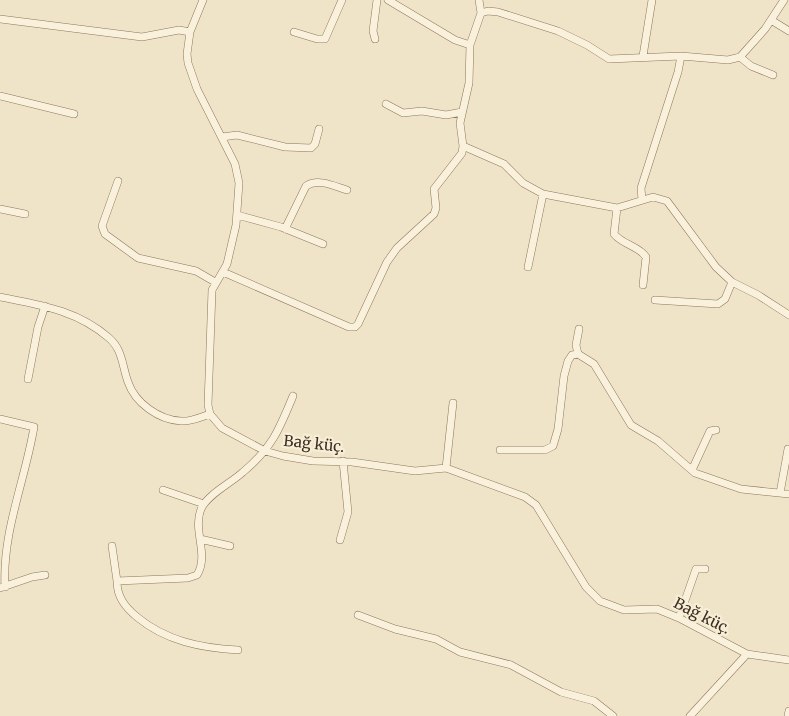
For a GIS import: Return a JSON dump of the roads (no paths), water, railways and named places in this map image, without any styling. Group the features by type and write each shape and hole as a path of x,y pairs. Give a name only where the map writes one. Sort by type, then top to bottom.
{"street":[{"path":"0,297 72,313 110,338 122,355 132,390 147,408 154,413 165,418 182,421 210,414 210,303 215,282 223,272 230,255 237,215 238,172 197,89 188,63 187,54 190,32 203,0"},
{"path":"294,32 317,40 325,39 342,0"},
{"path":"375,39 377,0"},
{"path":"388,0 455,40 470,45"},
{"path":"223,272 295,305 355,327 361,320 387,262 397,248 434,214 436,208 434,188 456,162 463,146 460,123 471,70 470,45 481,14 478,0"},
{"path":"643,56 652,0"},
{"path":"481,14 488,11 498,12 549,28 587,45 609,59 643,56 681,56 728,60 740,57 771,20 784,0"},
{"path":"0,19 142,37 178,30 190,32"},
{"path":"771,20 789,31"},
{"path":"642,200 641,188 678,72 681,56"},
{"path":"740,57 751,66 773,76"},
{"path":"0,96 74,114"},
{"path":"386,104 403,114 422,111 446,115 462,112"},
{"path":"222,137 237,135 285,147 311,148 315,144 318,129"},
{"path":"463,146 504,164 523,183 543,194 617,208 642,200 661,198 672,205 716,267 732,282 758,295 789,315"},
{"path":"118,181 102,226 105,234 138,258 196,271 215,282"},
{"path":"285,229 306,186 311,182 318,182 346,190"},
{"path":"528,267 543,194"},
{"path":"617,208 614,234 625,244 646,257 643,285"},
{"path":"0,209 25,214"},
{"path":"237,215 285,229 323,244"},
{"path":"655,300 718,304 725,299 732,282"},
{"path":"28,380 38,328 45,306"},
{"path":"578,354 576,345 579,329"},
{"path":"500,450 545,450 553,446 566,367 572,355 578,354 594,364 631,426 658,441 692,470 700,475 741,489 789,494"},
{"path":"117,581 193,577 199,572 202,562 198,520 204,504 273,442 293,396"},
{"path":"446,468 453,403"},
{"name":"Bağ küç.","path":"210,414 222,428 265,451 299,460 344,461 407,470 446,468 531,500 586,586 600,601 624,610 657,609 679,618 746,654 789,660"},
{"path":"0,419 34,427 29,460 8,535 2,588 45,575"},
{"path":"692,470 706,436 710,431 716,430"},
{"path":"780,493 788,449"},
{"path":"340,540 348,512 344,461"},
{"path":"163,490 204,504"},
{"path":"200,539 230,546"},
{"path":"112,546 119,596 123,603 151,629 170,638 205,647 238,650"},
{"path":"679,618 696,569 705,569"},
{"path":"358,615 395,629 436,639 460,652 511,665 561,692 594,701 613,716"},
{"path":"690,716 746,654"},
{"path":"788,716 789,711"}]}
